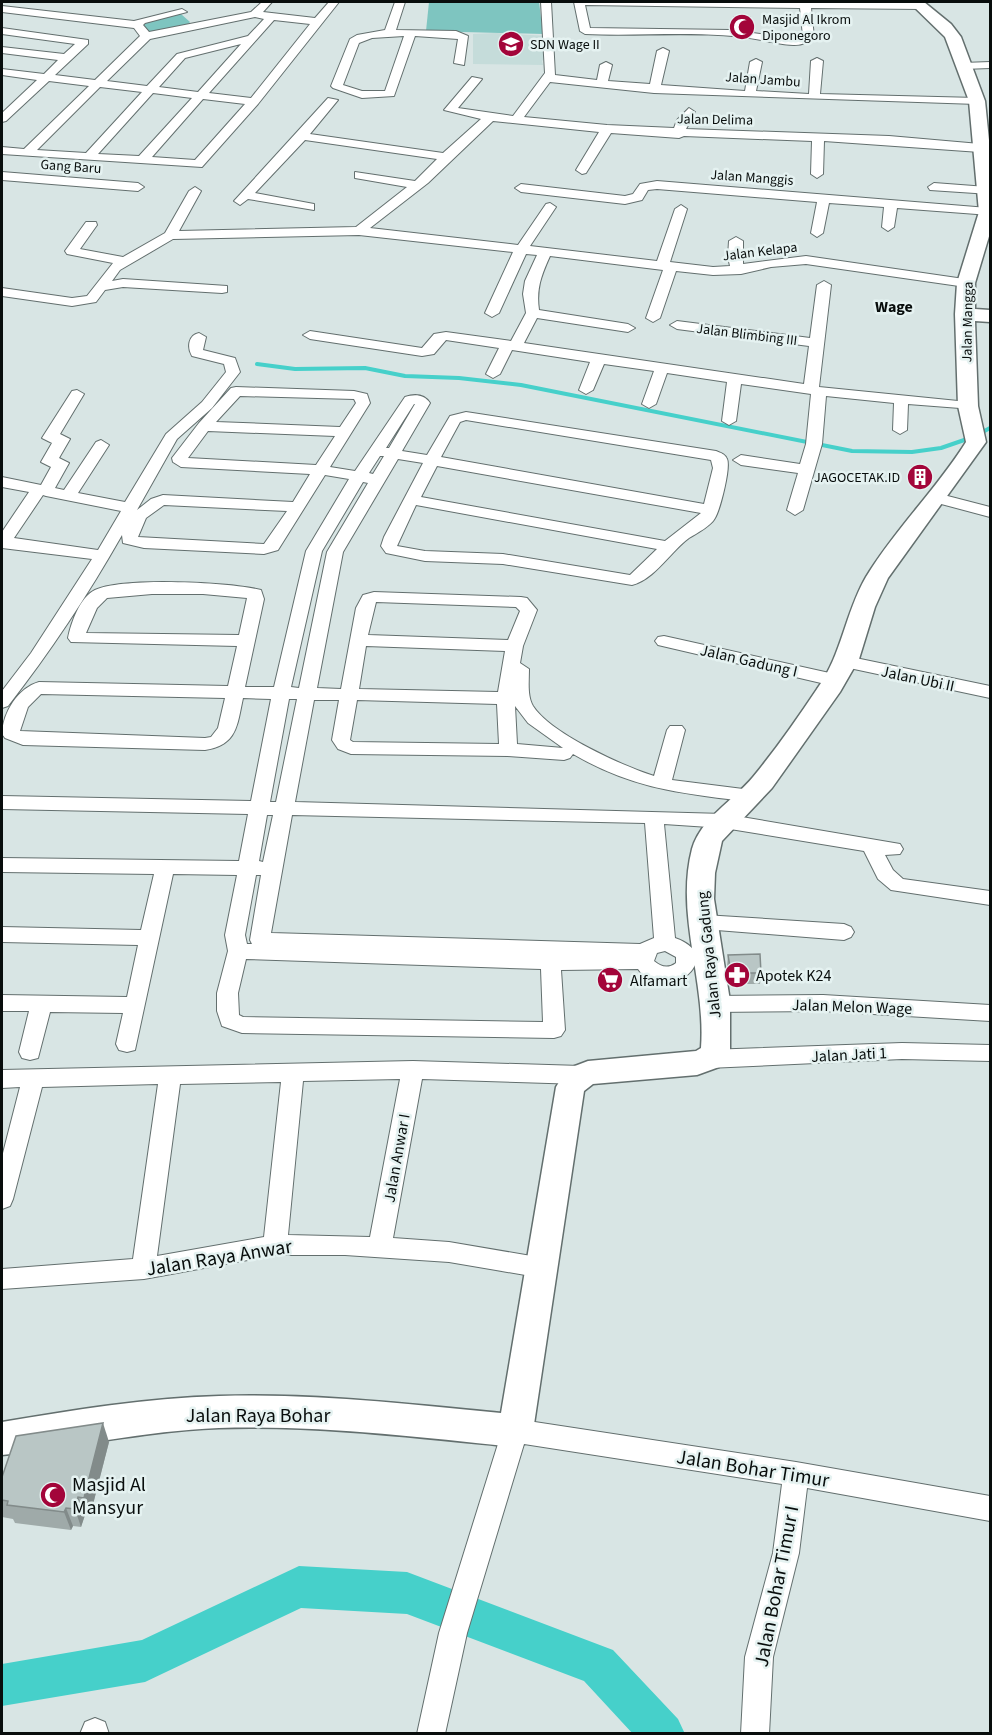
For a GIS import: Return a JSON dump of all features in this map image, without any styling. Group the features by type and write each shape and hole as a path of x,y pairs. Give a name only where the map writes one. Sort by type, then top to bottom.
{"street":[{"path":"172,3 186,10 224,17 249,11 258,2"},
{"path":"255,14 267,2"},
{"path":"2,151 198,164 254,102 334,2"},
{"path":"389,34 400,2"},
{"path":"516,120 549,78 546,2"},
{"path":"579,2 585,31 766,33 788,41 808,40 805,5"},
{"path":"585,2 765,8 805,5 918,4 946,27 953,37 963,66 990,65"},
{"path":"2,7 139,23 186,10"},
{"path":"186,10 198,25"},
{"path":"27,153 146,36 255,14 318,22"},
{"path":"142,161 272,16"},
{"path":"139,23 146,36"},
{"path":"2,31 83,42 46,78 19,97 2,118"},
{"path":"410,34 390,94 378,95 339,88 337,84 354,41 364,35 389,34 410,34 461,35 464,38 460,63"},
{"path":"88,158 149,90 187,53 253,38"},
{"path":"2,51 67,58"},
{"path":"654,90 663,51"},
{"path":"814,97 817,61"},
{"path":"750,93 756,62"},
{"path":"601,84 606,65"},
{"name":"Jalan Mangga","path":"963,66 977,101 984,138 988,187 988,212 966,283 965,315 976,429"},
{"path":"2,72 254,102"},
{"name":"Jalan Jambu","path":"549,78 654,90 853,99 905,105 977,101"},
{"name":"Jalan Delima","path":"476,79 450,110 516,120 679,134 984,138"},
{"path":"849,82 853,99"},
{"path":"310,207 243,198 302,136 332,100"},
{"path":"679,134 681,122 687,119 689,112"},
{"path":"359,231 418,185 490,117"},
{"path":"582,170 607,129"},
{"path":"302,136 447,157"},
{"path":"817,174 818,137"},
{"path":"359,175 418,185"},
{"name":"Gang Baru","path":"2,176 138,187"},
{"name":"Jalan Manggis","path":"521,188 625,200 638,197 644,187 657,185 988,212"},
{"path":"934,187 988,187"},
{"path":"2,292 85,301 95,296 115,267 170,236 195,191"},
{"path":"817,233 824,198"},
{"path":"888,226 891,203"},
{"path":"492,313 521,250 550,207"},
{"path":"653,318 681,209"},
{"path":"91,225 72,251 124,261"},
{"name":"Jalan Kelapa","path":"170,236 299,230 359,231 667,266 715,276 780,261 806,260 966,283"},
{"path":"736,241 734,258 737,267 741,270"},
{"path":"493,374 532,308 532,282 545,252"},
{"path":"103,286 123,284 222,289"},
{"path":"795,510 814,444 816,343 824,285"},
{"path":"532,308 628,328"},
{"path":"965,315 990,316"},
{"name":"Jalan Blimbing III","path":"677,325 816,343"},
{"path":"310,335 422,352 429,351 439,337 446,336 512,345 815,391 901,400 976,429"},
{"path":"2,702 37,657 102,556 171,436 207,405 233,369 226,359 197,353 195,346 199,338"},
{"path":"586,390 599,358"},
{"path":"649,404 662,368"},
{"path":"729,421 735,378"},
{"path":"296,507 163,500 152,502 145,509 129,540 144,543 269,548 275,544 296,507 320,470 344,432 363,403 362,397 236,391 204,426 180,458 181,462 320,470 368,478"},
{"path":"2,542 61,463 49,462 62,439 50,438 77,394"},
{"path":"900,430 901,400"},
{"path":"466,416 716,456 720,460 721,468 711,510 703,523 668,546 641,576 632,580 503,559 398,552 389,546 412,500 455,419 466,416"},
{"path":"204,426 344,432"},
{"name":"Jalan Raya Gadung","path":"708,1059 715,1052 717,1043 714,1004 697,957 704,921 700,883 706,846 724,821 751,796 799,733 840,671 875,581 896,546 961,469 976,429"},
{"path":"69,495 101,445"},
{"path":"550,957 554,1030 242,1025 229,1020 226,1003 228,983 238,951 235,935 281,693 314,550 368,478 384,452 711,510"},
{"path":"741,460 807,470"},
{"path":"368,478 335,552 272,868 261,941 398,951 550,957 644,957"},
{"path":"2,482 130,508"},
{"path":"936,498 990,512"},
{"path":"412,500 668,546"},
{"path":"2,542 102,556"},
{"path":"314,550 335,552"},
{"path":"246,641 87,639 76,636 94,600 110,591 248,592 255,594 256,599 234,692 227,730 217,742 22,739 11,734 10,724 34,688 234,692 281,693 308,693 506,698"},
{"path":"508,750 506,698 529,610 520,602 374,597 369,599 364,608 341,740 344,745 351,748 508,750 564,754"},
{"path":"298,618 323,619"},
{"path":"360,640 517,654"},
{"name":"Jalan Gadung I","path":"664,641 840,671"},
{"path":"517,654 520,694 526,710 569,743 605,765 662,783 751,796"},
{"name":"Jalan Ubi II","path":"840,671 990,692"},
{"path":"662,783 676,730"},
{"path":"2,802 654,817 724,821 893,849"},
{"path":"654,817 665,943"},
{"path":"871,845 885,874 898,885 990,898"},
{"path":"2,865 272,868"},
{"path":"127,1044 165,867"},
{"path":"704,921 844,932"},
{"path":"2,934 150,938"},
{"path":"665,943 697,957 680,971 666,975 651,971 644,957 649,947 665,943"},
{"path":"238,951 398,951"},
{"path":"2,1003 136,1005"},
{"name":"Jalan Melon Wage","path":"714,1004 824,1003 990,1013"},
{"path":"30,1052 41,1004"},
{"name":"Jalan Jati 1","path":"708,1059 765,1059 902,1051 990,1053"},
{"path":"2,1079 412,1070 581,1075 697,1063 708,1059"},
{"name":"Jalan Anwar I","path":"380,1246 412,1070"},
{"path":"275,1245 293,1071"},
{"path":"144,1269 170,1074"},
{"path":"431,1734 453,1633 515,1431 543,1268 569,1091 573,1081 581,1075"},
{"path":"2,1199 33,1078"},
{"name":"Jalan Raya Anwar","path":"2,1279 144,1269 186,1256 275,1245 380,1246 449,1252 543,1268"},
{"name":"Jalan Raya Bohar","path":"2,1439 157,1416 219,1412 351,1415 515,1431"},
{"name":"Jalan Bohar Timur","path":"515,1431 796,1474 990,1509"},
{"name":"Jalan Bohar Timur I","path":"756,1734 759,1657 786,1553 796,1474"}],"shaded area":[{"path":"429,2 539,2 543,34 426,31"},
{"path":"181,14 190,22 187,26 156,32 139,25"},
{"name":"SDN Wage II","path":"473,34 548,36 549,53 542,61 543,65 473,64"}],"building":[{"path":"760,954 761,973 731,973 728,955"},
{"name":"Masjid Al Mansyur","path":"103,1423 84,1498 78,1497 75,1509 66,1508 64,1512 7,1505 8,1501 2,1500 2,1477 16,1436"}],"waterway":[{"path":"257,364 295,369 365,368 405,376 459,378 521,385 852,451 912,452 941,448 970,438"},
{"path":"979,434 990,428"},
{"path":"2,1685 145,1661 299,1587 407,1593 598,1665 663,1734"}],"place":[{"name":"Masjid Al Ikrom Diponegoro","path":"742,27"},
{"name":"SDN Wage II","path":"511,44"},
{"name":"JAGOCETAK.ID","path":"920,477"},
{"name":"Apotek K24","path":"737,975"},
{"name":"Alfamart","path":"610,980"},
{"name":"Masjid Al Mansyur","path":"53,1495"}],"district":[{"name":"Wage","path":"894,306"}]}
